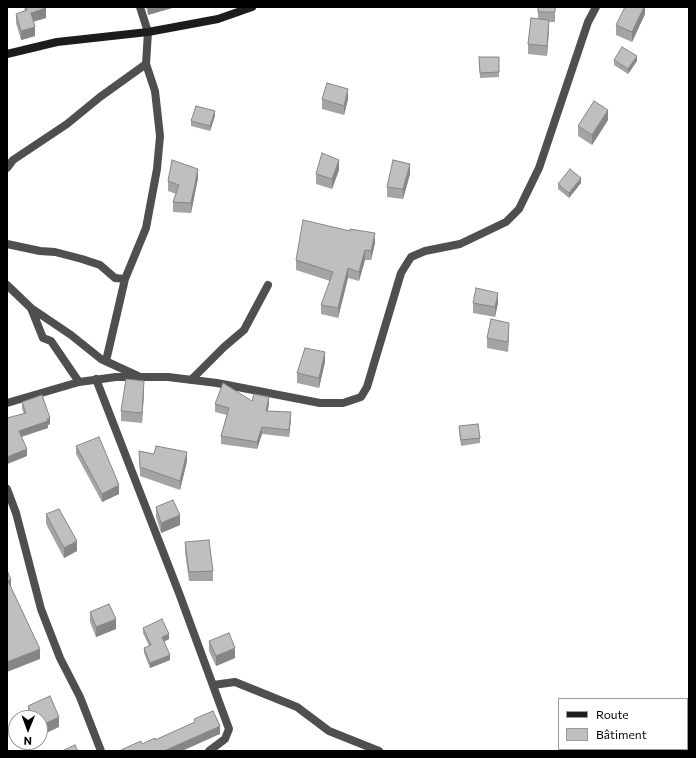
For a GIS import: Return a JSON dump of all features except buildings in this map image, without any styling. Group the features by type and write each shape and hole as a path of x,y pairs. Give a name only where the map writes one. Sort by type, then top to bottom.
{"street":[{"path":"106,361 125,279 146,228 157,169 160,136 155,91 146,64 148,32 140,7"},
{"path":"7,54 57,42 148,32 218,19 252,7"},
{"path":"7,403 79,382 116,377 168,377 217,383 320,403 343,403 361,397 367,386 401,273 411,257 425,251 466,241 506,222 519,209 539,168 588,22 596,7"},
{"path":"7,168 13,160 67,124 100,97 146,64"},
{"path":"7,244 40,251 56,252 82,259 100,265 116,278 125,279"},
{"path":"7,285 31,308 106,361 141,377"},
{"path":"191,380 224,347 244,330 268,285"},
{"path":"31,308 43,338 51,341 79,382"},
{"path":"96,379 180,593 229,729 224,739 209,751"},
{"path":"7,489 16,513 46,621 60,658 80,697 102,751"},
{"path":"213,685 235,682 256,690 297,707 329,731 379,751"}]}
